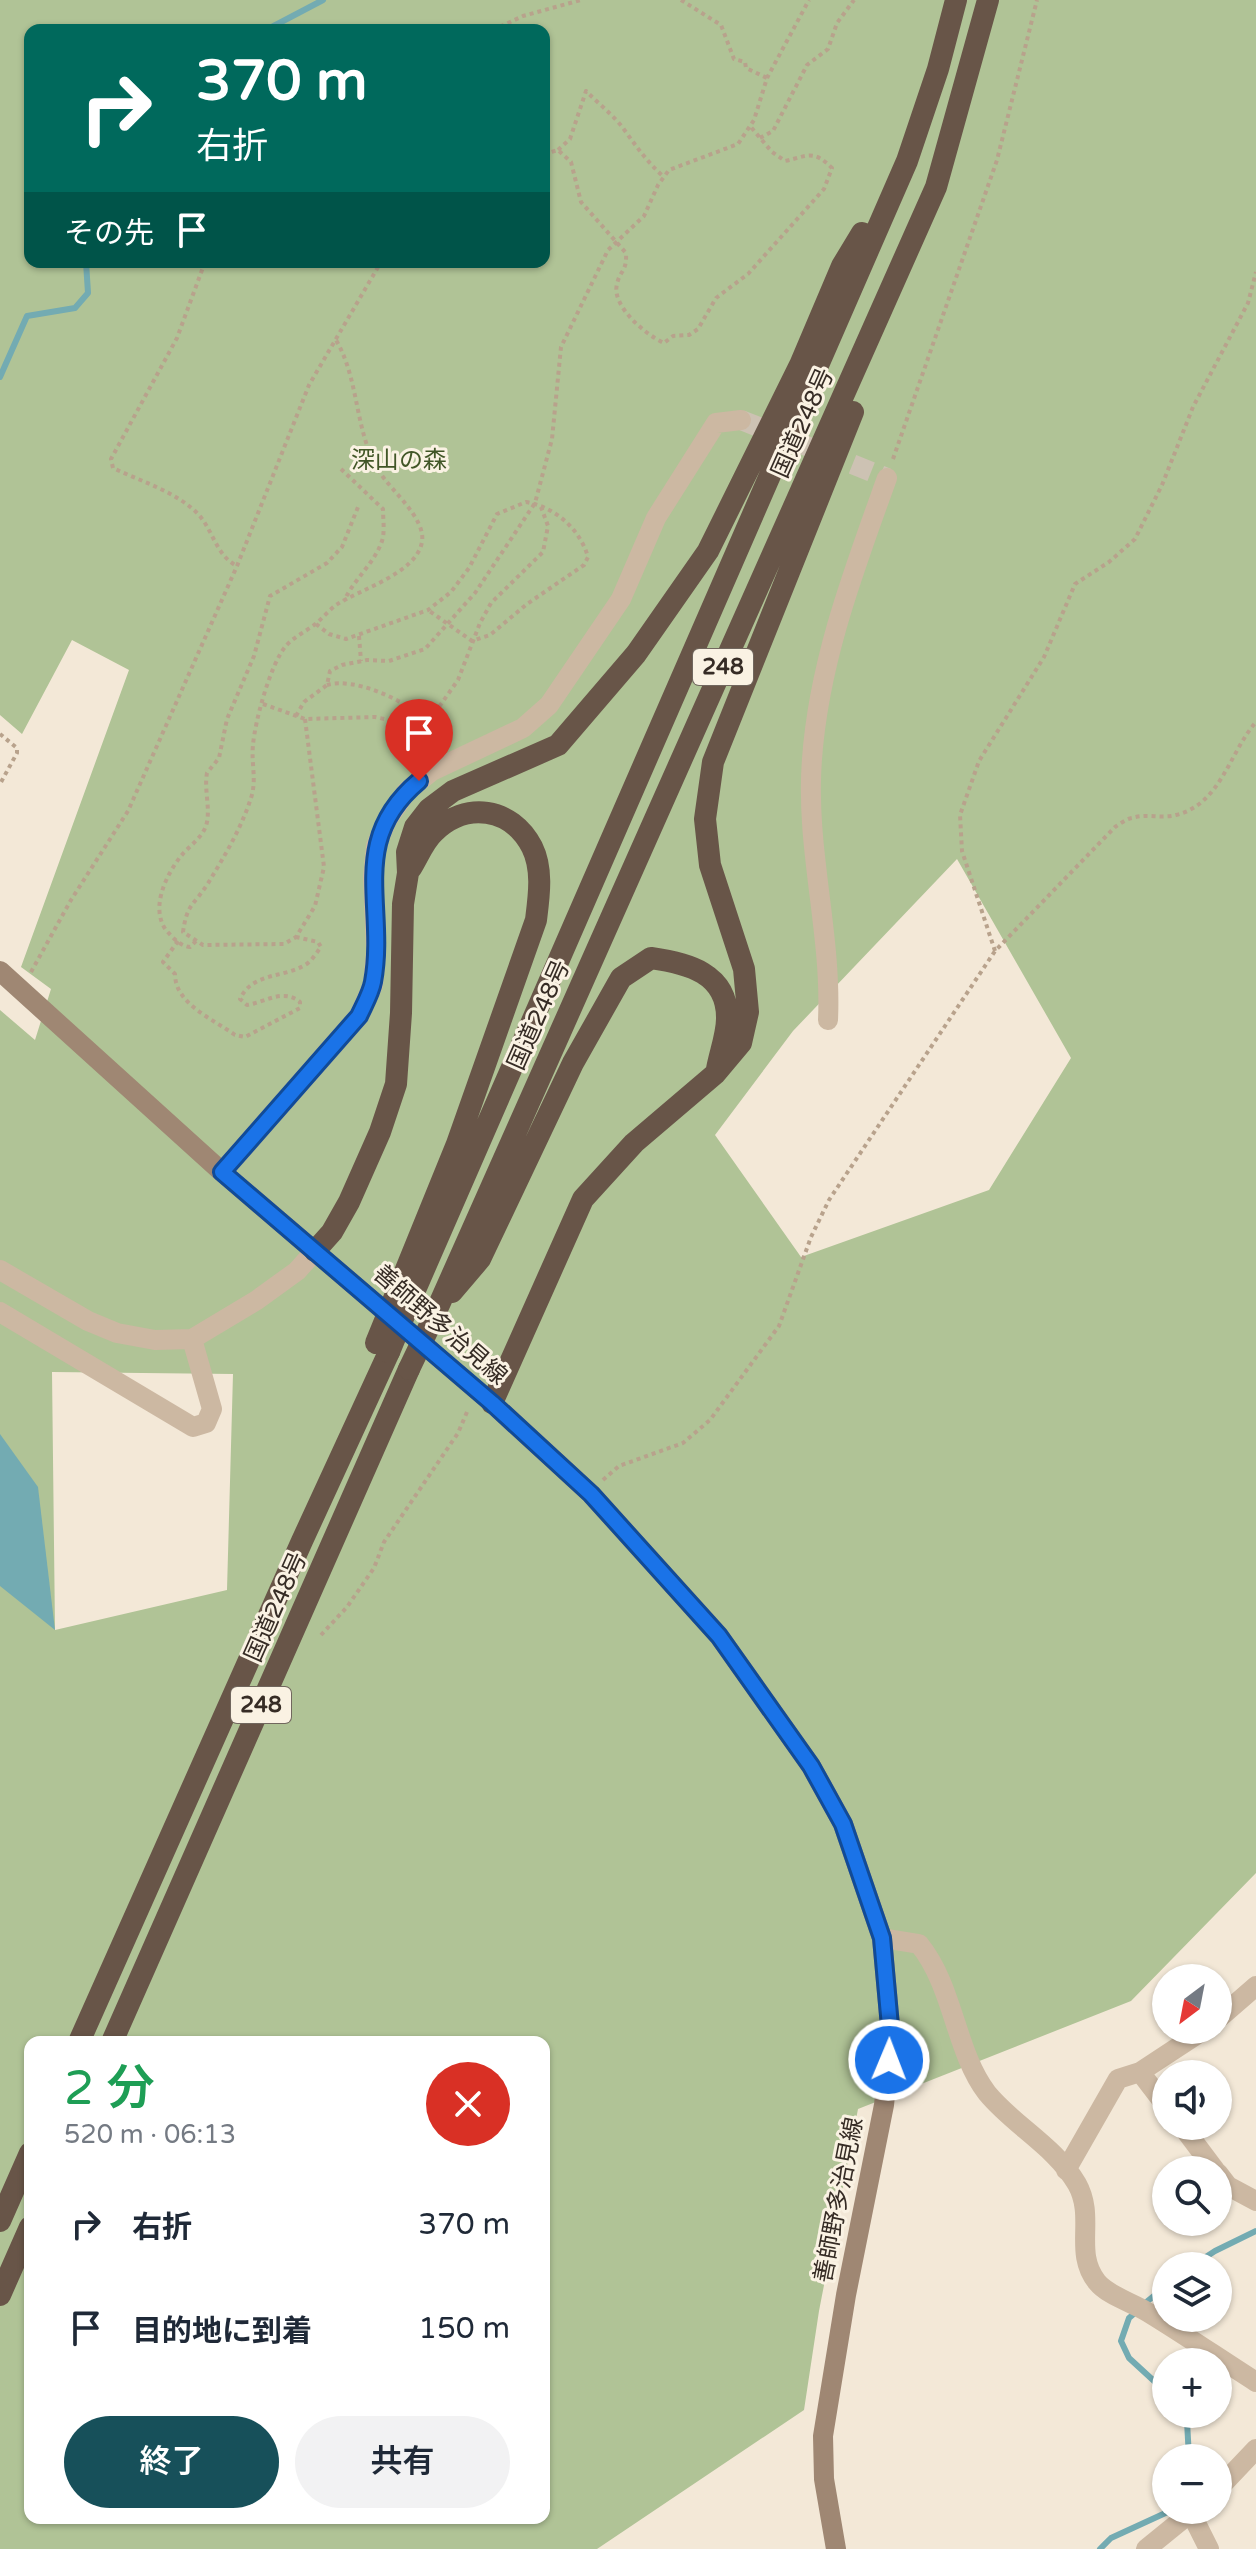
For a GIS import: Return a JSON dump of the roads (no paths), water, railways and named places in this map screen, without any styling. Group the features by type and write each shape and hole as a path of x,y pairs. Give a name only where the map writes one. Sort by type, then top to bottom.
{"highway":[{"name":"国道248号","path":"82,2036 302,1541 402,1300 907,161 938,69 956,0"},
{"name":"国道248号","path":"115,2036 936,187 988,0"},
{"path":"315,1251 332,1232 349,1202 380,1132 396,1084 403,904 408,873 407,852 415,827 429,809 453,791 558,745 636,654 708,551 800,365 842,266 907,161"},
{"path":"492,1403 583,1199 634,1143 715,1074 741,1043 748,1012 744,969 710,865 705,819 713,762 818,493 926,239 937,204 936,187"},
{"path":"402,1300 536,920 540,883 533,849 519,828 499,814 471,812 448,820 431,834 408,873"},
{"path":"433,1317 480,1259 573,1063 621,978 651,958 695,967 711,978 722,995 727,1018 715,1074"},
{"path":"0,2221 24,2167"},
{"path":"0,2295 24,2241"}],"main road":[{"name":"善師野多治見線","path":"0,971 222,1172 492,1403 591,1494 719,1636 811,1766 843,1824 882,1938 891,2037 884,2105 846,2295 823,2436 824,2479 836,2549"}],"street":[{"path":"222,1172 359,1016 373,985 376,846 387,820 407,791 432,771 523,728 549,705 621,599 656,518 716,423 741,420"},
{"path":"828,1020 829,985 812,836 812,760 823,680 840,613 887,478"},
{"path":"0,1270 88,1321 117,1333 155,1340 192,1339 257,1300 297,1271 315,1251"},
{"path":"0,1312 193,1427 206,1423 212,1409 192,1339"},
{"path":"882,1938 919,1944 934,1962 972,2065 987,2092 1066,2170 1078,2186 1086,2216 1085,2263 1098,2285 1148,2312 1256,2382"},
{"path":"1232,2007 1256,1986"},
{"path":"1066,2170 1118,2079 1140,2072 1183,2044"},
{"path":"1140,2072 1152,2088"},
{"path":"1193,2140 1205,2156"},
{"path":"1232,2188 1256,2201"},
{"path":"1232,2474 1256,2449"},
{"path":"1146,2549 1178,2524"},
{"path":"1198,2524 1209,2549"}],"water":[{"path":"0,1434 38,1487 55,1630 0,1586"}],"waterway":[{"path":"277,24 323,0"},
{"path":"0,377 27,316 75,308 88,293 86,268"},
{"path":"1213,2252 1256,2231"},
{"path":"1144,2304 1152,2297"},
{"path":"1136,2312 1129,2318 1121,2341 1129,2358 1152,2379"},
{"path":"1187,2428 1188,2444"},
{"path":"1100,2549 1111,2538 1152,2519"}],"tunnel":[{"path":"741,420 887,478"}],"park label":[{"name":"深山の森","path":"399,460"}]}
